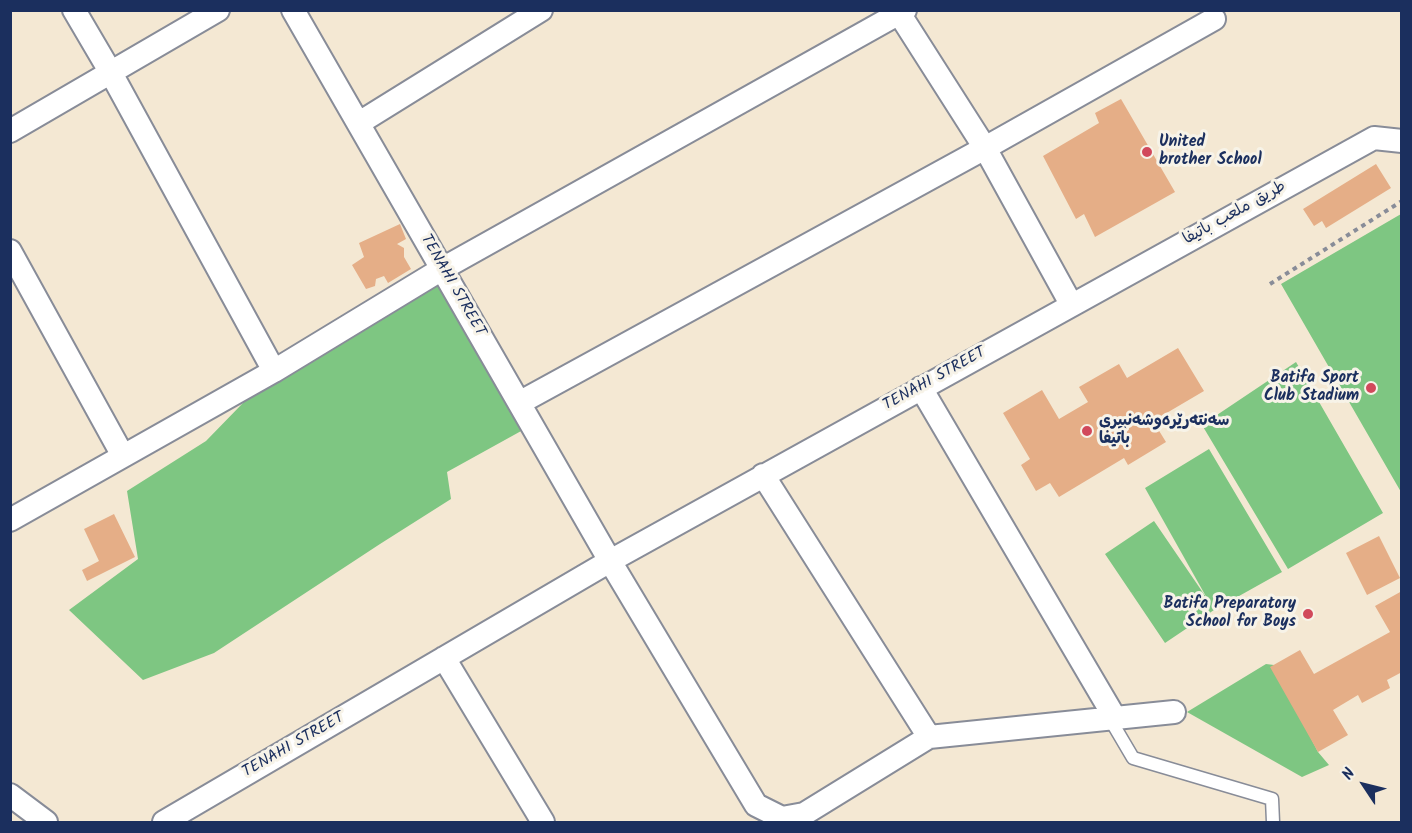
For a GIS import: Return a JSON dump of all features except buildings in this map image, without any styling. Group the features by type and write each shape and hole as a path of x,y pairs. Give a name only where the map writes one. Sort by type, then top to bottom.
{"street":[{"path":"74,10 111,73 274,371"},
{"path":"10,131 218,10"},
{"name":"TENAHI STREET","path":"293,10 610,561"},
{"path":"359,123 541,10"},
{"path":"10,520 274,371 442,269 898,11 985,148 1071,304"},
{"path":"519,403 985,148 1214,19"},
{"name":"طريق ملعب باتيفا","path":"1071,304 1374,138 1401,141"},
{"path":"10,251 123,456"},
{"name":"TENAHI STREET","path":"164,822 610,561 1071,304"},
{"path":"921,388 1113,719"},
{"path":"763,475 929,737"},
{"path":"610,561 760,814 782,818 804,814 929,737 1174,712"},
{"path":"444,658 543,822"},
{"path":"10,795 46,822"}],"lane":[{"path":"1113,719 1133,758 1272,799 1273,822"}],"path":[{"path":"1270,284 1401,201"}],"green space":[{"name":"Batifa Sport Club Stadium","path":"1401,214 1401,492 1281,284"},
{"path":"442,269 532,425 447,472 451,499 214,653 143,680 69,610 138,559 127,491 206,441 276,369"},
{"path":"1296,362 1383,513 1288,569 1202,425"},
{"path":"1209,449 1282,572 1214,610 1165,643 1105,554 1154,521 1208,600 1145,488"},
{"path":"1266,664 1274,665 1318,752 1329,765 1302,777 1187,712"}],"place":[{"name":"United brother School","path":"1147,152"},
{"name":"Batifa Sport Club Stadium","path":"1371,388"},
{"name":"سه‌نته‌رێره‌وشه‌نبيرى باتيفا","path":"1087,431"},
{"name":"Batifa Preparatory School for Boys","path":"1308,614"}]}
